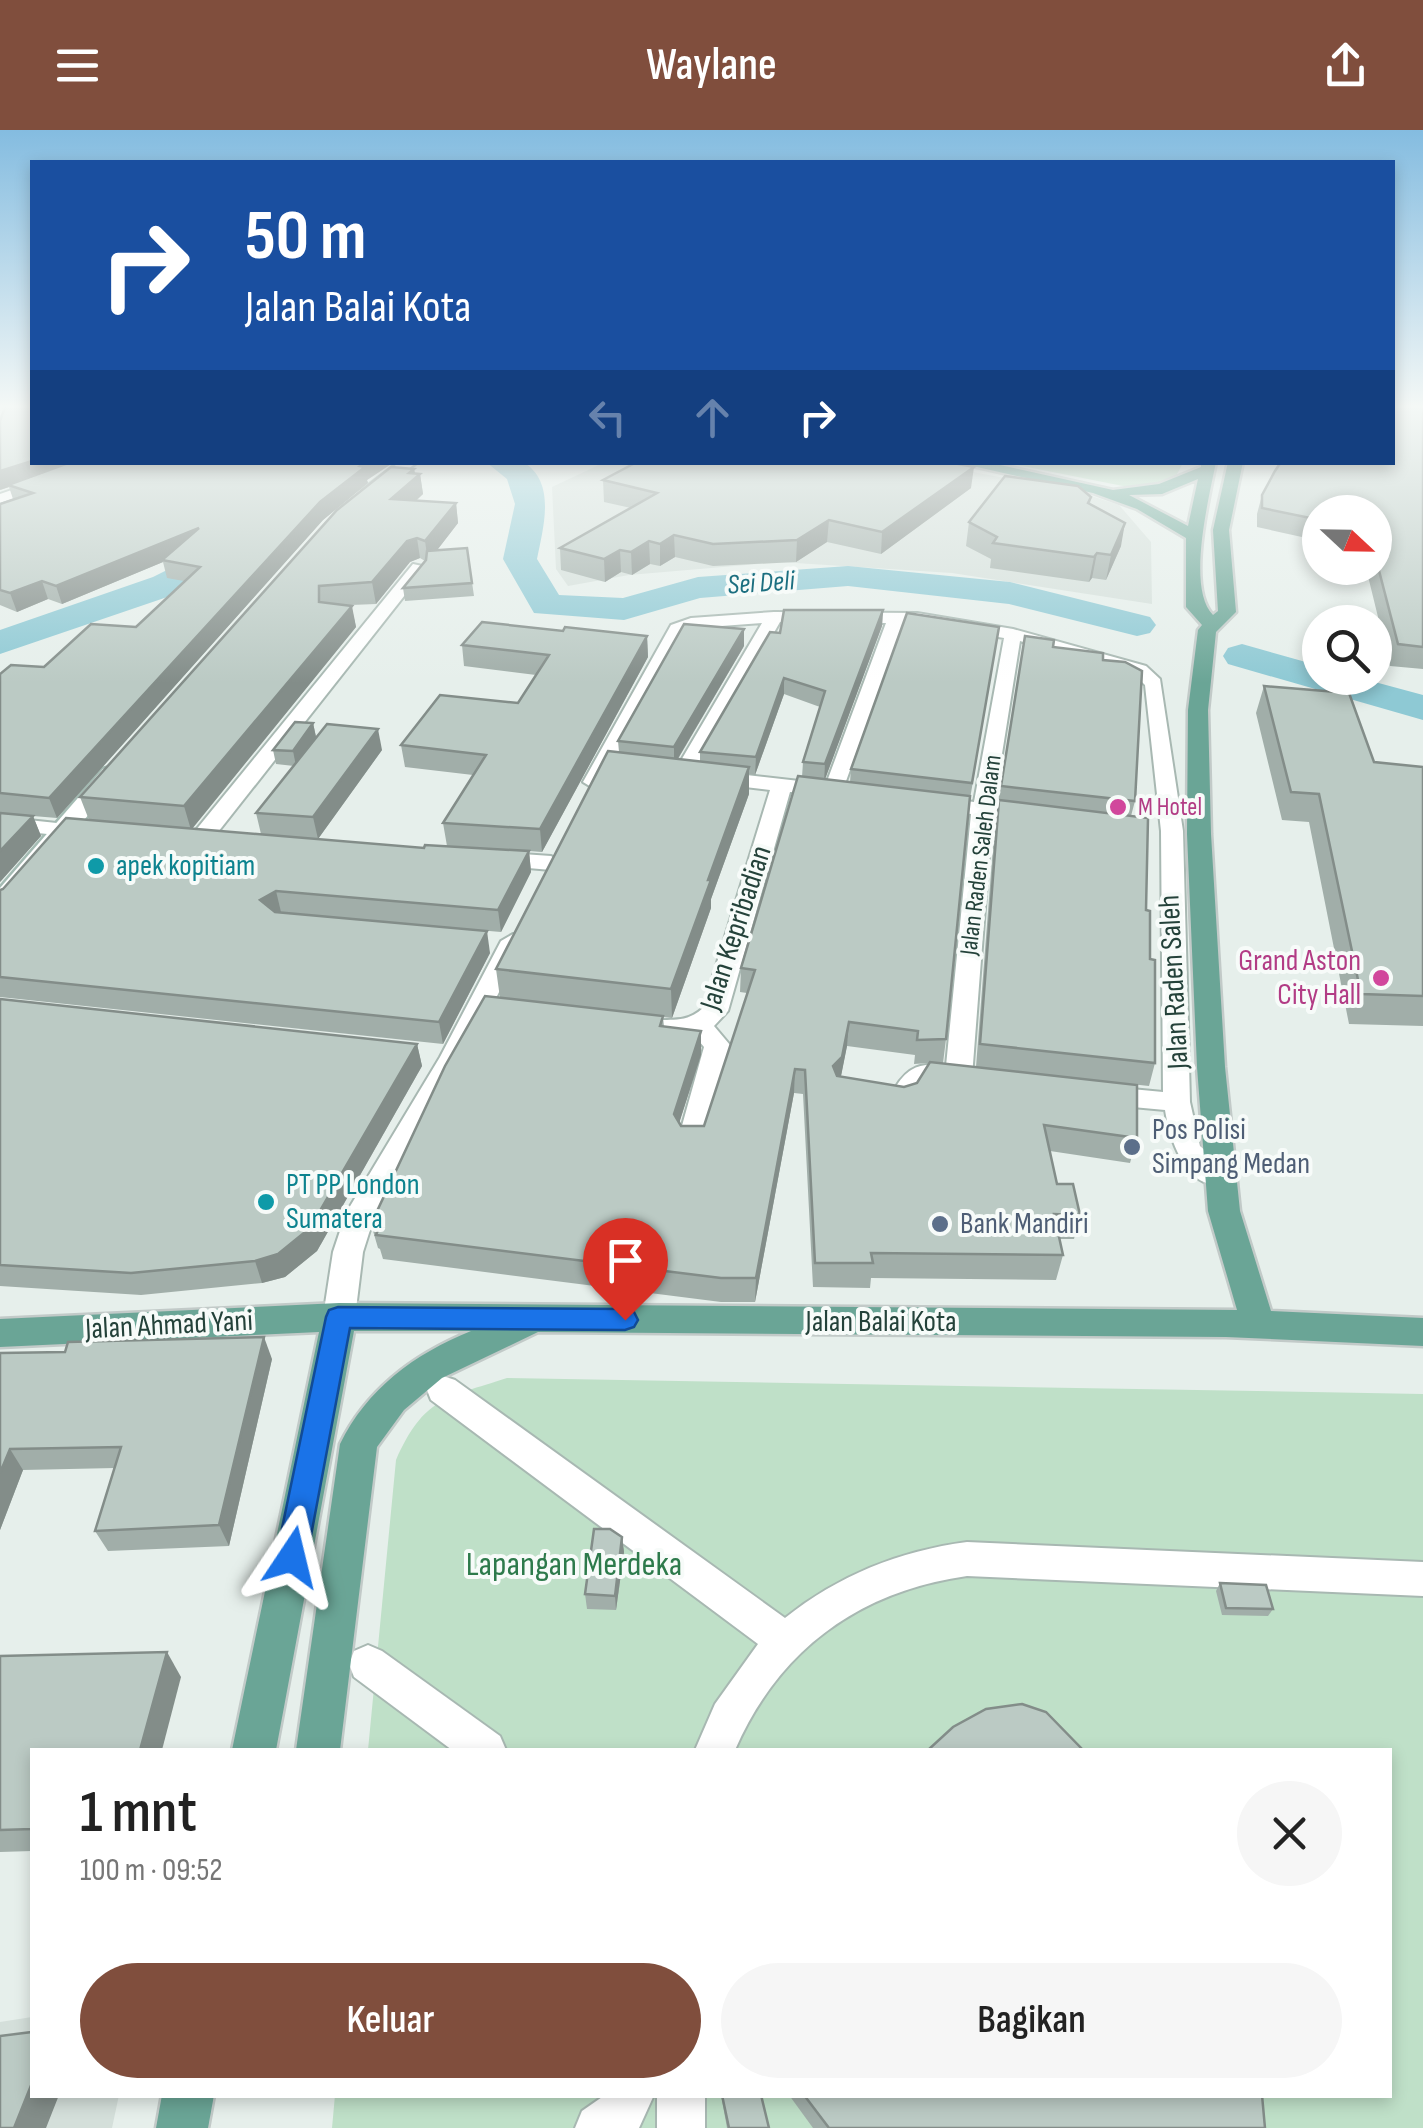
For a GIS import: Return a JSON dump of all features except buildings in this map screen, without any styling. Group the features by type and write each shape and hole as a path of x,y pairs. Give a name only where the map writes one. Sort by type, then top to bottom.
{"main road":[{"path":"351,506 363,497"},
{"path":"1119,497 1144,506 1194,536"},
{"path":"1201,497 1194,536 1193,597 1209,626"},
{"name":"Jalan Raden Saleh","path":"1228,497 1221,530 1227,612 1209,626 1198,710 1174,831 1211,1067 1228,1230 1258,1324"},
{"path":"0,902 126,757"},
{"path":"254,1748 338,1317"},
{"name":"Jalan Balai Kota","path":"338,1317 1258,1324 1423,1332"},
{"name":"Jalan Ahmad Yani","path":"0,1332 338,1317"},
{"path":"318,1748 359,1444 372,1420 413,1377 457,1349 546,1319"},
{"path":"182,2128 187,2098"}],"street":[{"path":"199,841 419,567"},
{"path":"774,617 674,773 843,792 897,617"},
{"path":"584,799 609,768 657,651 685,624 774,617 897,617 1013,634 1127,666 1148,676 1154,682 1174,831 1177,1102 1186,1150 1192,1161 1220,1176"},
{"name":"Jalan Raden Saleh Dalam","path":"863,1094 900,1099 911,1079 920,1073 967,1078 982,809 1013,634"},
{"name":"Jalan Kepribadian","path":"636,1026 687,1031 702,1027 716,1011 781,786"},
{"path":"907,800 1058,818"},
{"path":"0,823 100,833"},
{"path":"462,857 551,863"},
{"path":"338,1317 348,1252 361,1213 443,1056 489,1008 501,943 527,912"},
{"path":"692,1140 718,1055 702,1027"},
{"path":"1175,1064 1211,1067"},
{"path":"1070,1091 1177,1102"},
{"path":"443,1390 786,1642"},
{"path":"716,1748 725,1722 755,1674 786,1642 845,1595 909,1568 967,1559 1423,1579"},
{"path":"368,1664 483,1748"},
{"path":"599,2128 620,2116 629,2098"},
{"path":"681,2098 681,2128"}],"shaded area":[{"path":"552,497 1095,497 1119,505 1151,542 1152,604 952,573 780,562 629,575 568,586 556,569"},
{"path":"30,2017 30,2098 118,2098 112,2128 0,2128 0,2022"}],"green space":[{"name":"Lapangan Merdeka","path":"507,1378 1423,1394 1423,2128 332,2128 335,2098 1392,2098 1392,1748 368,1748 396,1460 427,1412 468,1390"}],"waterway":[{"name":"Sei Deli","path":"0,643 166,585 231,551 278,497"},
{"name":"Sei Deli","path":"529,497 531,504 520,559 547,605 624,609 698,588 848,576 1010,593 1137,625"},
{"name":"Sei Deli","path":"1242,656 1423,708"}],"place":[{"name":"M Hotel","path":"1118,807"},
{"name":"apek kopitiam","path":"96,866"},
{"name":"Grand Aston City Hall","path":"1381,978"},
{"name":"Pos Polisi Simpang Medan","path":"1132,1147"},
{"name":"PT PP London Sumatera","path":"266,1202"},
{"name":"Bank Mandiri","path":"940,1224"}],"route":[{"path":"292,1557 338,1317 625,1320"}]}
